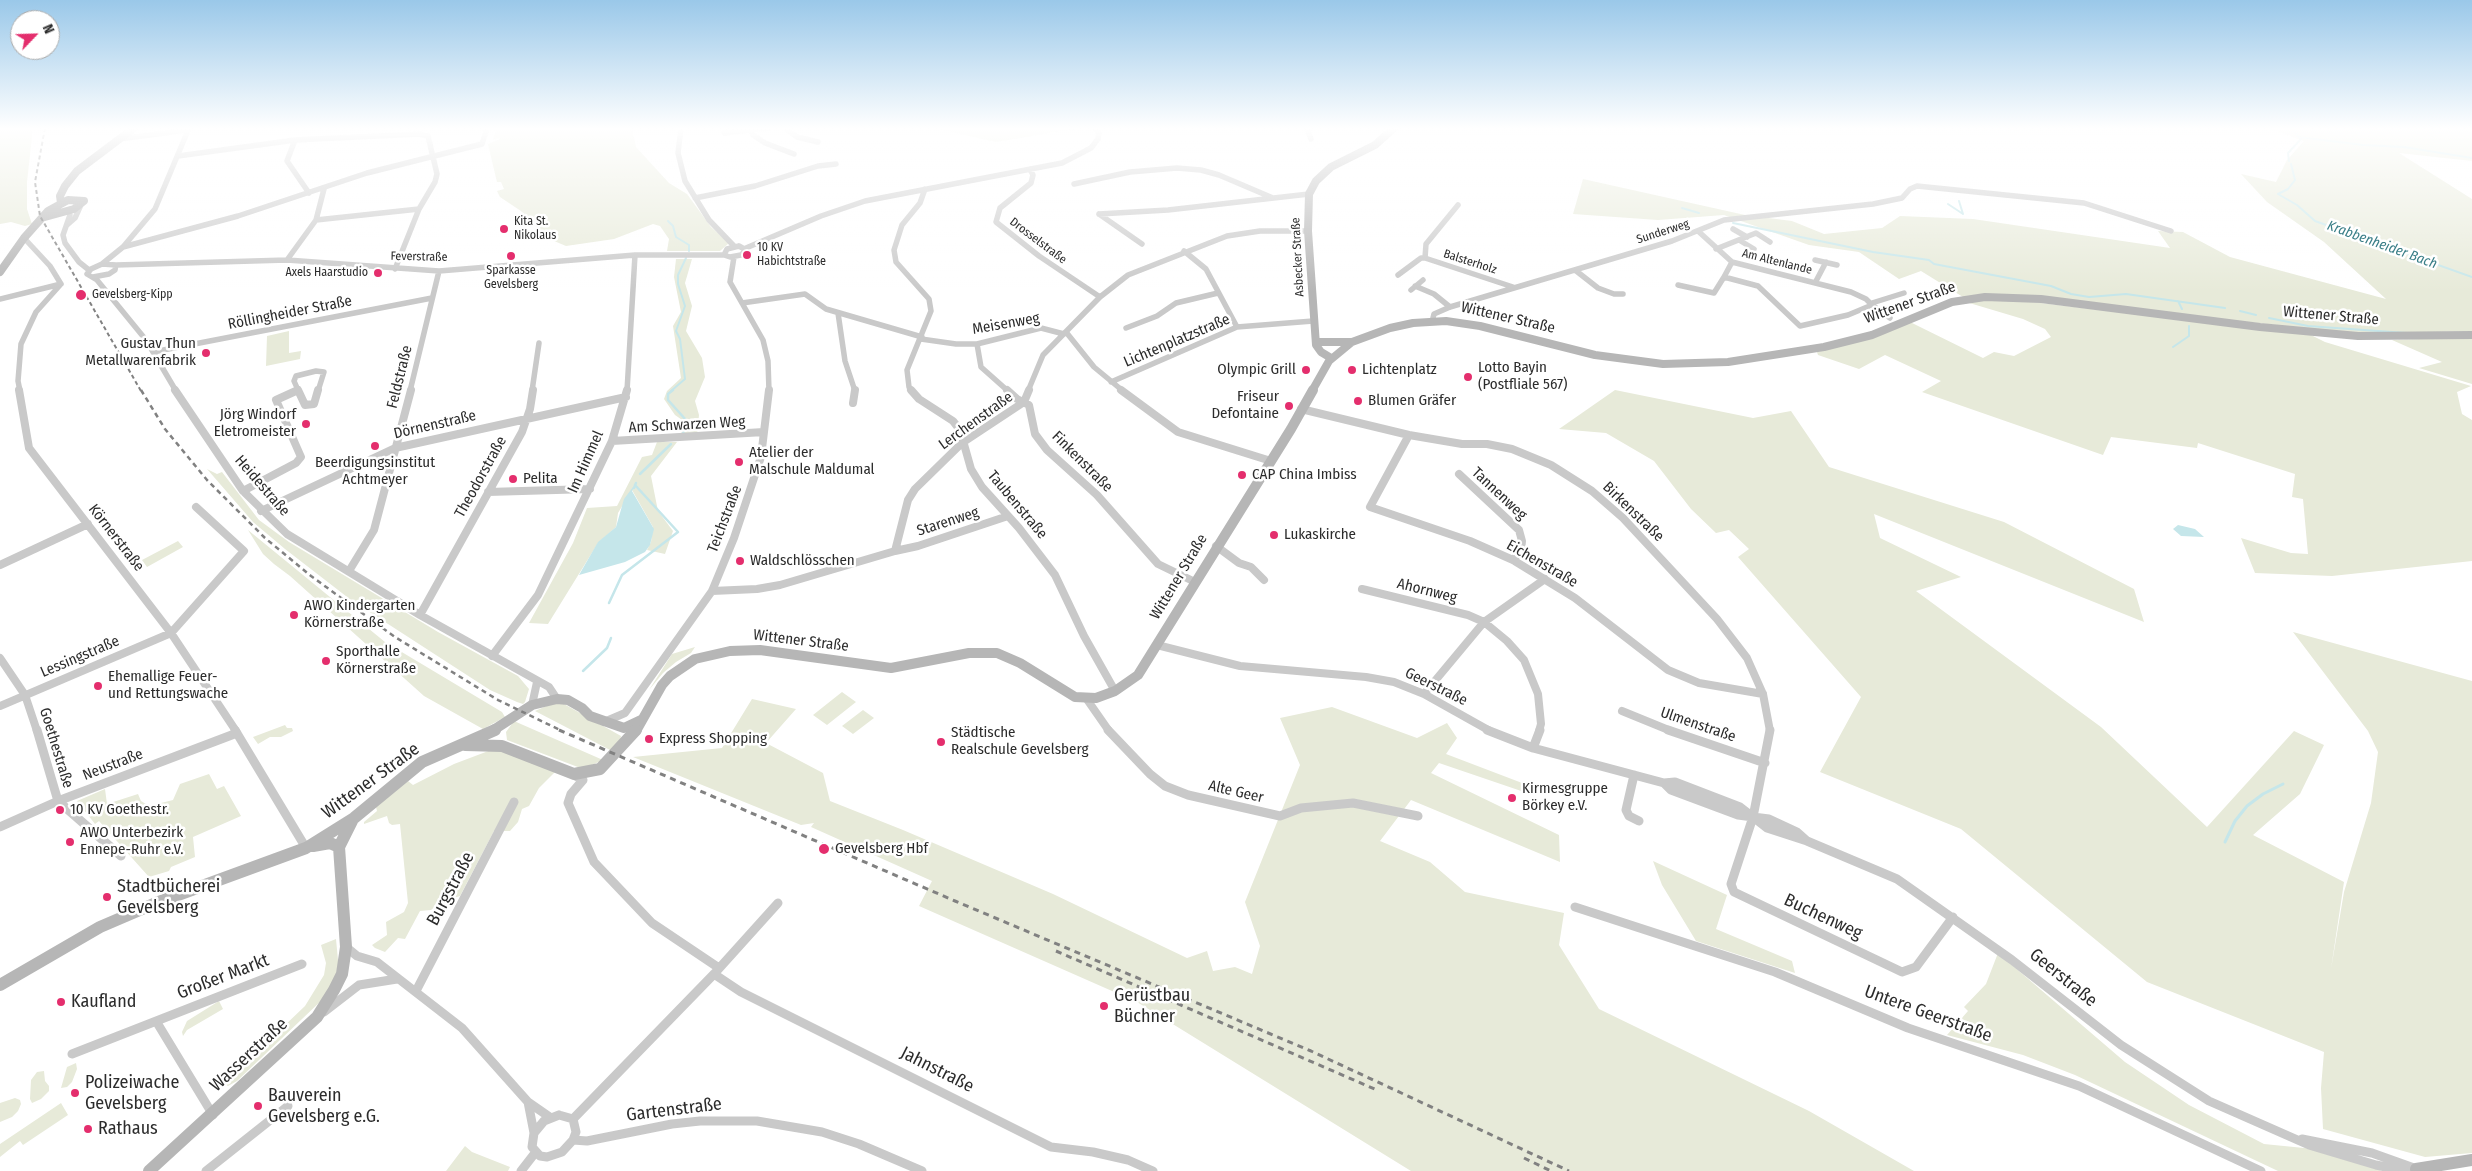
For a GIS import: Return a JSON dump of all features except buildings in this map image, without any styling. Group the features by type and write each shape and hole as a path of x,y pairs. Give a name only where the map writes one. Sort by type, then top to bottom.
{"main road":[{"path":"59,207 60,196 69,183"},
{"path":"1309,194 1315,183"},
{"path":"63,190 71,200"},
{"name":"Asbecker Straße","path":"1309,194 1308,232 1313,321 1318,341 1316,345 1321,352 1334,356"},
{"path":"0,272 24,238 44,216 59,207 71,200 84,200 80,207 68,211 59,207"},
{"name":"Wittener Straße","path":"465,745 502,746 578,777 600,769 634,734 662,685 678,669 704,656 730,651 768,651 864,666 891,668 969,653 997,653 1020,663 1066,693 1086,698 1105,696 1116,692 1138,675 1334,356 1352,342 1390,328 1432,322 1480,326 1596,355 1663,364 1728,362 1824,347 1872,335 1952,302 1985,297 2041,298 2260,327 2358,336 2472,335"},
{"path":"1318,341 1352,342"},
{"path":"557,699 574,703 590,716 624,728 634,725 641,719"},
{"name":"Wittener Straße","path":"0,985 100,927 156,903 306,848 354,818 422,762 448,749 465,745 509,722 532,705 557,699"},
{"path":"502,746 499,735 509,722"},
{"path":"620,749 626,736 624,728"},
{"path":"346,947 339,846 354,818"},
{"path":"306,848 330,843 339,846"},
{"name":"Wasserstraße","path":"149,1171 213,1115 317,1017 342,974 346,947"},
{"path":"2420,1170 2472,1160"}],"street":[{"path":"89,270 100,265 123,247 155,210 167,183"},
{"path":"302,183 309,193"},
{"path":"123,247 217,222 341,183"},
{"path":"395,269 419,209 435,183"},
{"path":"688,183 709,220 734,246"},
{"path":"695,198 766,183"},
{"path":"724,255 724,250 734,246 746,248 836,210 865,201 962,183"},
{"name":"Drosselstraße","path":"1031,183 1000,208 996,222 1039,256 1100,297"},
{"path":"1074,184 1080,183"},
{"path":"1236,183 1273,198"},
{"name":"Sunderweg","path":"1432,322 1434,314 1450,306 1575,270 1698,231 1734,217 1797,213 1893,200 1906,196 1910,188 1928,186 2084,203 2171,231"},
{"path":"287,260 316,220 324,189"},
{"name":"Taubenstraße","path":"925,190 920,203 902,225 894,250 896,262 929,299 931,311 922,338 907,370 909,387 919,399 953,421 960,430 962,443 971,470 982,487 1055,575 1084,636 1116,692"},
{"path":"1142,244 1099,214 1188,208 1309,194"},
{"name":"Balsterholz","path":"1458,205 1426,244 1425,258 1513,287"},
{"path":"64,228 75,218 80,207"},
{"path":"316,220 419,209"},
{"name":"Heidestraße","path":"68,211 70,214 62,235 65,243 79,262 89,270 87,276 93,277 146,340 210,445 243,491 261,511 287,534 420,615 549,687 557,699"},
{"name":"Am Altenlande","path":"1733,229 1747,237"},
{"name":"Lerchenstraße","path":"895,551 908,500 935,468 962,443 1024,402 1043,355 1100,297 1128,275 1184,251 1227,236 1260,231 1308,232"},
{"name":"Am Altenlande","path":"1698,231 1732,262 1851,292 1872,304 1890,318"},
{"name":"Am Altenlande","path":"1716,249 1756,233 1770,242"},
{"path":"0,299 30,290 61,284 50,266 24,238"},
{"name":"Am Altenlande","path":"1738,240 1754,249"},
{"path":"734,257 744,254 746,248"},
{"path":"1184,251 1206,269 1237,327"},
{"name":"Feverstraße","path":"113,269 143,263 287,260 438,271 635,255 724,255 734,257"},
{"name":"Im Himmel","path":"492,656 538,595 612,441 626,397 635,255"},
{"path":"104,289 105,280 113,269 111,257"},
{"name":"Teichstraße","path":"625,713 712,591 761,457 770,380 768,361 763,340 730,282 734,257"},
{"path":"1398,275 1421,258 1425,258"},
{"name":"Am Altenlande","path":"1815,260 1837,265"},
{"path":"79,262 113,269"},
{"name":"Am Altenlande","path":"1678,285 1714,293 1732,262"},
{"name":"Am Altenlande","path":"1816,283 1826,262"},
{"path":"93,277 113,269"},
{"path":"1575,270 1606,292 1623,294"},
{"name":"Feldstraße","path":"349,571 374,530 416,370 438,271"},
{"name":"Am Altenlande","path":"1724,277 1758,286 1800,326 1848,315 1904,293"},
{"path":"1423,280 1413,288 1434,294 1450,306"},
{"name":"Körnerstraße","path":"61,284 60,288 36,312 21,344 18,380 29,448 172,633 237,733 306,848"},
{"name":"Meisenweg","path":"742,303 800,293 805,294 826,309 838,313 922,338 956,344 977,344 1006,338 1032,329 1048,329 1065,333"},
{"path":"1126,328 1157,316 1176,302 1218,293"},
{"name":"Röllingheider Straße","path":"153,352 432,298"},
{"path":"838,313 845,361 856,393 853,403"},
{"name":"Lichtenplatzstraße","path":"1111,382 1237,327 1313,321"},
{"path":"1065,333 1094,367 1111,382 1178,432 1271,461"},
{"name":"Theodorstraße","path":"420,615 527,419 540,342"},
{"path":"977,344 981,367 1017,399 1024,402"},
{"path":"323,371 319,392 314,404 305,405 298,390 294,381 296,376 323,371"},
{"path":"243,491 296,464 301,457 275,401 280,396 298,390"},
{"name":"Dörnenstraße","path":"261,511 395,448 626,397"},
{"name":"Finkenstraße","path":"1024,402 1029,405 1036,434 1047,450 1097,495 1158,564 1195,582"},
{"name":"Birkenstraße","path":"1301,409 1409,435 1512,449 1551,465 1592,491 1623,518 1717,619 1748,658 1763,694 1770,730 1753,817"},
{"name":"Am Schwarzen Weg","path":"612,441 764,432"},
{"name":"Eichenstraße","path":"1409,435 1370,507 1470,541 1513,560 1575,598 1668,670 1699,683 1763,694"},
{"name":"Tannenweg","path":"1459,474 1519,530 1522,541 1521,551 1513,560"},
{"path":"488,492 590,489"},
{"path":"172,633 244,551 196,507"},
{"name":"Starenweg","path":"895,551 918,546 1008,516"},
{"path":"0,565 88,524"},
{"path":"1216,546 1239,564 1251,567 1264,580"},
{"path":"712,591 757,590 780,585 895,551"},
{"path":"1424,694 1484,622 1545,579"},
{"name":"Ahornweg","path":"1362,589 1444,608 1484,622"},
{"path":"1484,622 1516,650 1524,660 1536,686 1541,724 1533,748"},
{"name":"Lessingstraße","path":"0,706 172,633"},
{"name":"Geerstraße","path":"1157,645 1240,666 1382,679 1424,694 1485,729 1533,748 1664,783 1675,782 1740,807 1768,828 1807,841 1897,879 2012,960 2121,1046 2209,1101 2309,1145 2376,1165 2399,1170 2420,1170"},
{"name":"Goethestraße","path":"0,658 25,695 49,765 58,801 121,856"},
{"path":"532,705 537,682"},
{"name":"Alte Geer","path":"1086,698 1104,724 1150,774 1164,786 1188,795 1280,816 1301,808 1353,803 1418,816"},
{"name":"Ulmenstraße","path":"1622,711 1765,763"},
{"path":"604,722 625,713 624,728"},
{"name":"Neustraße","path":"0,828 58,801 237,733"},
{"path":"1634,774 1626,810 1629,816 1639,820"},
{"name":"Jahnstraße","path":"578,777 568,803 594,862 652,924 748,995 1051,1147 1093,1152 1128,1160 1153,1171"},
{"name":"Burgstraße","path":"416,990 514,802"},
{"name":"Buchenweg","path":"1753,817 1731,884 1732,889 1737,894 1902,972 1916,967 1953,917"},
{"path":"573,1120 716,971 778,903"},
{"name":"Untere Geerstraße","path":"1575,907 1775,972 1908,1028 2079,1086 2261,1171"},
{"path":"346,947 357,956 377,962 397,979 416,990 462,1028 528,1102 551,1118"},
{"name":"Großer Markt","path":"72,1054 302,964"},
{"path":"317,1017 359,985 397,979"},
{"path":"156,1021 213,1115"},
{"path":"528,1102 534,1133 532,1140 535,1153 540,1156 555,1156 562,1152 573,1140 576,1132 573,1120"},
{"path":"206,1171 288,1106"},
{"path":"534,1133 551,1118 559,1115 573,1120"},
{"name":"Gartenstraße","path":"573,1140 587,1140 691,1122 757,1121 822,1132 859,1144 922,1171"},
{"path":"521,1171 535,1153"}],"green space":[{"path":"0,183 27,183 27,209 32,224 25,226 11,222 0,224"},
{"path":"501,183 669,183 687,194 711,227 729,243 720,251 667,251 669,239 660,226 653,224 614,239 566,246 547,238 521,211 500,197 497,191 504,189"},
{"path":"1582,183 1599,183 1745,215 1792,221 1824,234 1882,228 1900,216 1973,219 2170,248 2158,231 2183,232 2230,257 2386,299 2324,242 2267,202 2249,183 2446,183 2472,199 2472,331 2360,334 1987,294 1963,297 1921,271 1899,279 1859,252 1809,245 1724,215 1658,220 1573,214"},
{"path":"676,259 692,259 685,283 692,306 686,331 702,358 705,377 695,401 699,415 697,435 676,437 682,432 685,422 675,415 664,399 667,391 681,378 673,326 681,312 674,277"},
{"path":"2007,299 2311,335 2325,342 2471,386 2457,392 2462,414 2472,420 2472,561 2332,576 2255,573 2241,538 2291,553 2308,554 2303,499 2292,497 2295,474 2198,443 2197,448 2111,437 2103,455 1922,392 1941,381 1885,355 1859,369 1818,355 1817,352 1865,340 1910,322 1983,358 1994,352 2014,356 2051,337 2045,329 2023,319 1966,302"},
{"path":"289,331 289,353 301,351 300,359 266,366 267,336"},
{"path":"2472,337 2472,384 2419,368 2442,362 2392,340"},
{"path":"1615,390 1753,418 1791,411 1829,467 2004,522 2134,589 2144,622 1874,514 1880,538 1961,577 1916,591 2101,727 2207,827 2294,731 2324,745 2300,794 2253,835 2344,882 2331,969 2344,892 2371,803 2378,752 2368,731 2293,632 2472,681 2472,1153 2425,1157 2323,1129 2321,1088 2324,1052 2147,982 1961,829 1820,772 1861,697 1738,557 1749,549 1729,530 1716,533 1691,509 1654,461 1606,433 1559,429"},
{"path":"657,442 677,442 651,476 658,511 673,531 665,554 647,550 651,542 653,527 632,490 633,488 618,513 616,527 598,543 548,624 529,623 573,543 587,508 617,506 642,457 652,455"},
{"path":"207,469 217,474 222,472 259,520 289,542 438,632 518,676 529,689 525,702 523,704 517,702 490,690 351,600 253,522"},
{"path":"248,530 385,642 502,712 505,717 483,729 424,696 263,554"},
{"path":"178,541 183,547 147,567 142,560"},
{"path":"695,647 691,653 663,673 649,690 672,654"},
{"path":"842,692 856,702 827,725 813,715"},
{"path":"752,699 796,709 766,743 823,773 830,801 1053,894 1187,958 1207,951 1213,971 1235,967 1252,974 1260,946 1245,902 1300,765 1280,718 1332,707 1417,738 1447,723 1457,738 1446,754 1530,786 1530,794 1439,763 1431,773 1559,835 1560,862 1411,800 1380,841 1430,862 1465,892 1564,913 1559,945 1599,1009 1809,1111 1914,1171 1411,1171 1137,1002 919,906 932,881 811,827 814,823 801,825 633,757 722,748"},
{"path":"551,704 564,704 621,736 620,741 612,751 535,711"},
{"path":"863,710 874,718 853,734 842,726"},
{"path":"514,721 603,760 583,769 507,740 506,732"},
{"path":"285,725 287,728 292,728 293,731 281,737 270,737 258,744 253,737"},
{"path":"491,750 498,750 555,772 539,788 529,806 522,809 518,822 510,831 494,831 460,896 442,902 431,910 420,911 405,939 398,938 385,952 375,948 372,945 387,935 386,922 404,912 408,903 400,824 392,825 389,823 387,816 364,824 364,822 377,811 376,807 408,781 413,785 454,764"},
{"path":"209,774 217,789 224,786 241,816 193,837 195,857 171,867 169,871 149,877 99,821 95,824 77,801 105,789 107,804 138,794 141,801 149,806 173,800 180,784"},
{"path":"1653,861 1727,895 1716,929 1792,961 1795,973 1696,941 1662,885"},
{"path":"336,939 339,971 323,999 237,1081 228,1086 220,1082 219,1079 237,1071 305,1006 324,975 326,963 321,945"},
{"path":"1998,953 2125,1062 2189,1105 2264,1144 2324,1150 2382,1171 2278,1171 2075,1075 2023,1055 1947,1035 1968,1011 1964,1007 1986,984"},
{"path":"219,1001 223,1009 187,1030 183,1036 182,1032 187,1021"},
{"path":"76,1063 77,1069 72,1082 67,1087 61,1088 67,1067"},
{"path":"44,1071 49,1091 41,1099 32,1103 30,1099 31,1080 37,1072"},
{"path":"15,1098 20,1100 21,1104 18,1111 12,1117 0,1122 0,1103"},
{"path":"61,1103 68,1115 23,1145 20,1141 0,1157 0,1144"},
{"path":"465,1146 472,1152 510,1167 508,1171 446,1171"}],"water":[{"path":"633,487 632,491 654,529 650,545 645,552 625,562 579,575 598,542 616,527 624,499"},
{"path":"2178,525 2195,529 2204,537 2181,536 2173,529"}],"waterway":[{"name":"Krabbenheider Bach","path":"2293,183 2288,189 2278,194 2297,205 2315,221 2472,277"},
{"path":"1948,204 1963,214 1959,201"},
{"path":"1682,208 1699,213"},
{"path":"668,221 673,226 676,237 689,245 689,251"},
{"path":"1733,223 1873,252 1929,260 1934,264 2051,286 2071,294 2089,297 2126,294 2178,301"},
{"path":"671,391 685,379 680,339 676,331 685,306 678,284 678,275 686,258"},
{"path":"2178,301 2225,308"},
{"path":"2178,301 2182,309"},
{"path":"2240,311 2256,315"},
{"path":"2269,318 2308,326 2406,333"},
{"path":"2173,347 2189,336 2189,326"},
{"path":"673,390 668,394 668,400 686,420 687,426 683,433"},
{"path":"640,474 671,444"},
{"path":"609,603 622,575 678,532 635,485"},
{"path":"583,671 607,648 611,638"},
{"path":"2225,842 2235,821 2247,806 2263,794 2283,784"}],"railway":[{"path":"35,183 40,216 141,391"},
{"path":"141,390 165,429 207,480 265,538 311,576 395,637 498,700 562,731"},
{"path":"559,730 955,901 1311,1051 1569,1171"},
{"path":"1056,951 1377,1090"},
{"path":"1524,1158 1551,1171"}],"place":[{"name":"Kita St. Nikolaus","path":"504,229"},
{"name":"10 KV Habichtstraße","path":"747,255"},
{"name":"Sparkasse Gevelsberg","path":"511,256"},
{"name":"Axels Haarstudio","path":"378,273"},
{"name":"Gevelsberg-Kipp","path":"81,295"},
{"name":"Gustav Thun Metallwarenfabrik","path":"206,353"},
{"name":"Olympic Grill","path":"1306,370"},
{"name":"Lichtenplatz","path":"1352,370"},
{"name":"Lotto Bayin (Postfliale 567)","path":"1468,377"},
{"name":"Blumen Gräfer","path":"1358,401"},
{"name":"Friseur Defontaine","path":"1289,406"},
{"name":"Jörg Windorf Eletromeister","path":"306,424"},
{"name":"Beerdigungsinstitut Achtmeyer","path":"375,446"},
{"name":"Atelier der Malschule Maldumal","path":"739,462"},
{"name":"CAP China Imbiss","path":"1242,475"},
{"name":"Pelita","path":"513,479"},
{"name":"Lukaskirche","path":"1274,535"},
{"name":"Waldschlösschen","path":"740,561"},
{"name":"AWO Kindergarten Körnerstraße","path":"294,615"},
{"name":"Sporthalle Körnerstraße","path":"326,661"},
{"name":"Ehemallige Feuer- und Rettungswache","path":"98,686"},
{"name":"Express Shopping","path":"649,739"},
{"name":"Städtische Realschule Gevelsberg","path":"941,742"},
{"name":"Kirmesgruppe Börkey e.V.","path":"1512,798"},
{"name":"10 KV Goethestr.","path":"60,810"},
{"name":"AWO Unterbezirk Ennepe-Ruhr e.V.","path":"70,842"},
{"name":"Gevelsberg Hbf","path":"824,849"},
{"name":"Stadtbücherei Gevelsberg","path":"107,897"},
{"name":"Kaufland","path":"61,1002"},
{"name":"Gerüstbau Büchner","path":"1104,1006"},
{"name":"Polizeiwache Gevelsberg","path":"75,1093"},
{"name":"Bauverein Gevelsberg e.G.","path":"258,1106"},
{"name":"Rathaus","path":"88,1129"}]}
